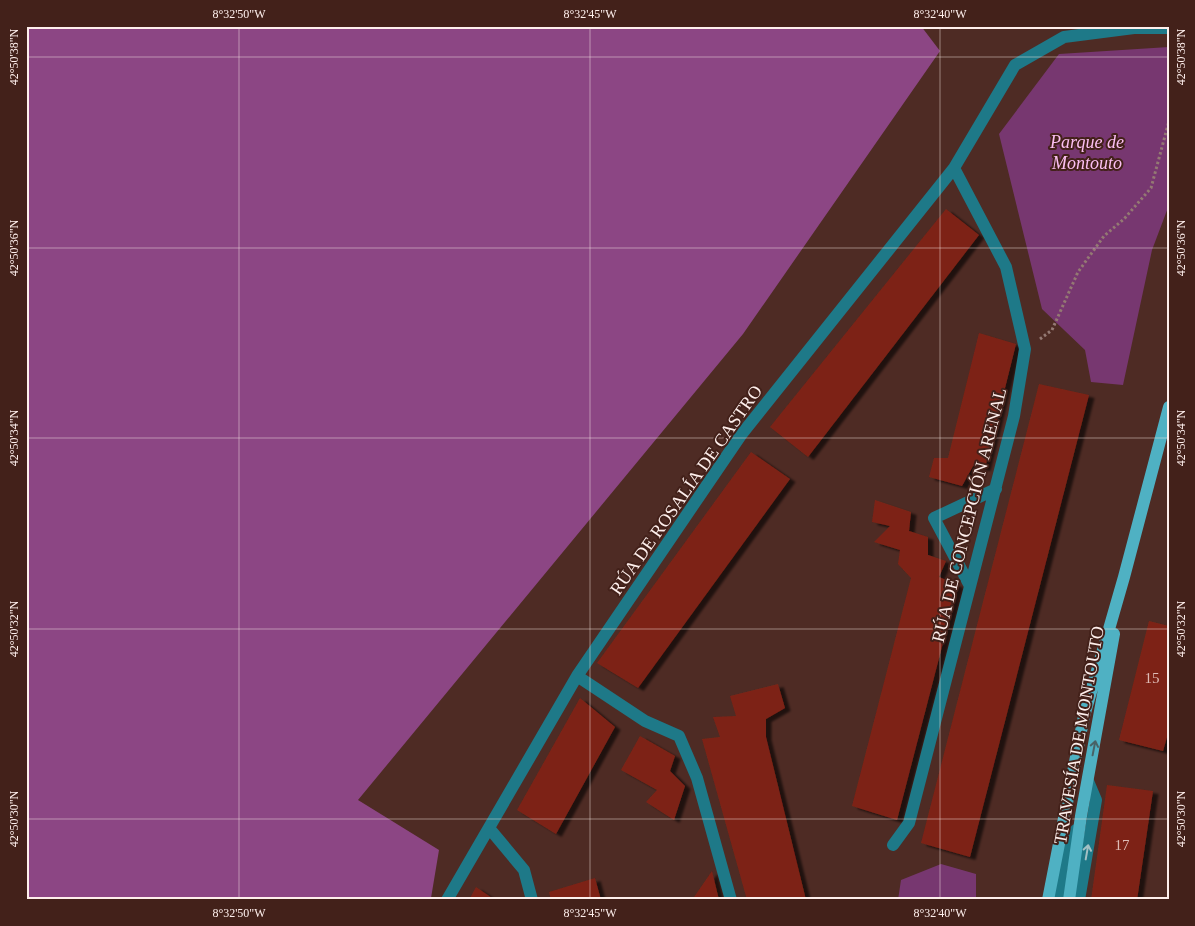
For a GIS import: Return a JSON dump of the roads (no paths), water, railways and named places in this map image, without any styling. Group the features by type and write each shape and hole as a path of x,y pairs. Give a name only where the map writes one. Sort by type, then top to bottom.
{"main road":[{"name":"TRAVESÍA DE MONTOUTO","path":"1048,900 1084,716 1124,577 1169,407"},
{"name":"TRAVESÍA DE MONTOUTO","path":"1069,900 1081,816 1124,577"}],"street":[{"name":"RÚA DE ROSALÍA DE CASTRO","path":"446,900 577,676 741,436 954,168 1015,65 1064,36 1134,28 1169,28"},
{"name":"RÚA DE CONCEPCIÓN ARENAL","path":"893,845 909,823 1014,416 1025,349 1006,267 954,168"},
{"path":"970,586 934,518 996,489"},
{"path":"577,676 645,721 679,736 697,778 731,900"},
{"path":"1079,900 1096,800 1088,781"},
{"path":"1058,900 1062,867 1081,816"},
{"path":"489,828 524,870 532,900"},
{"path":"1041,900 1051,884"}],"park label":[{"name":"Parque de Montouto","path":"1087,152"}]}
